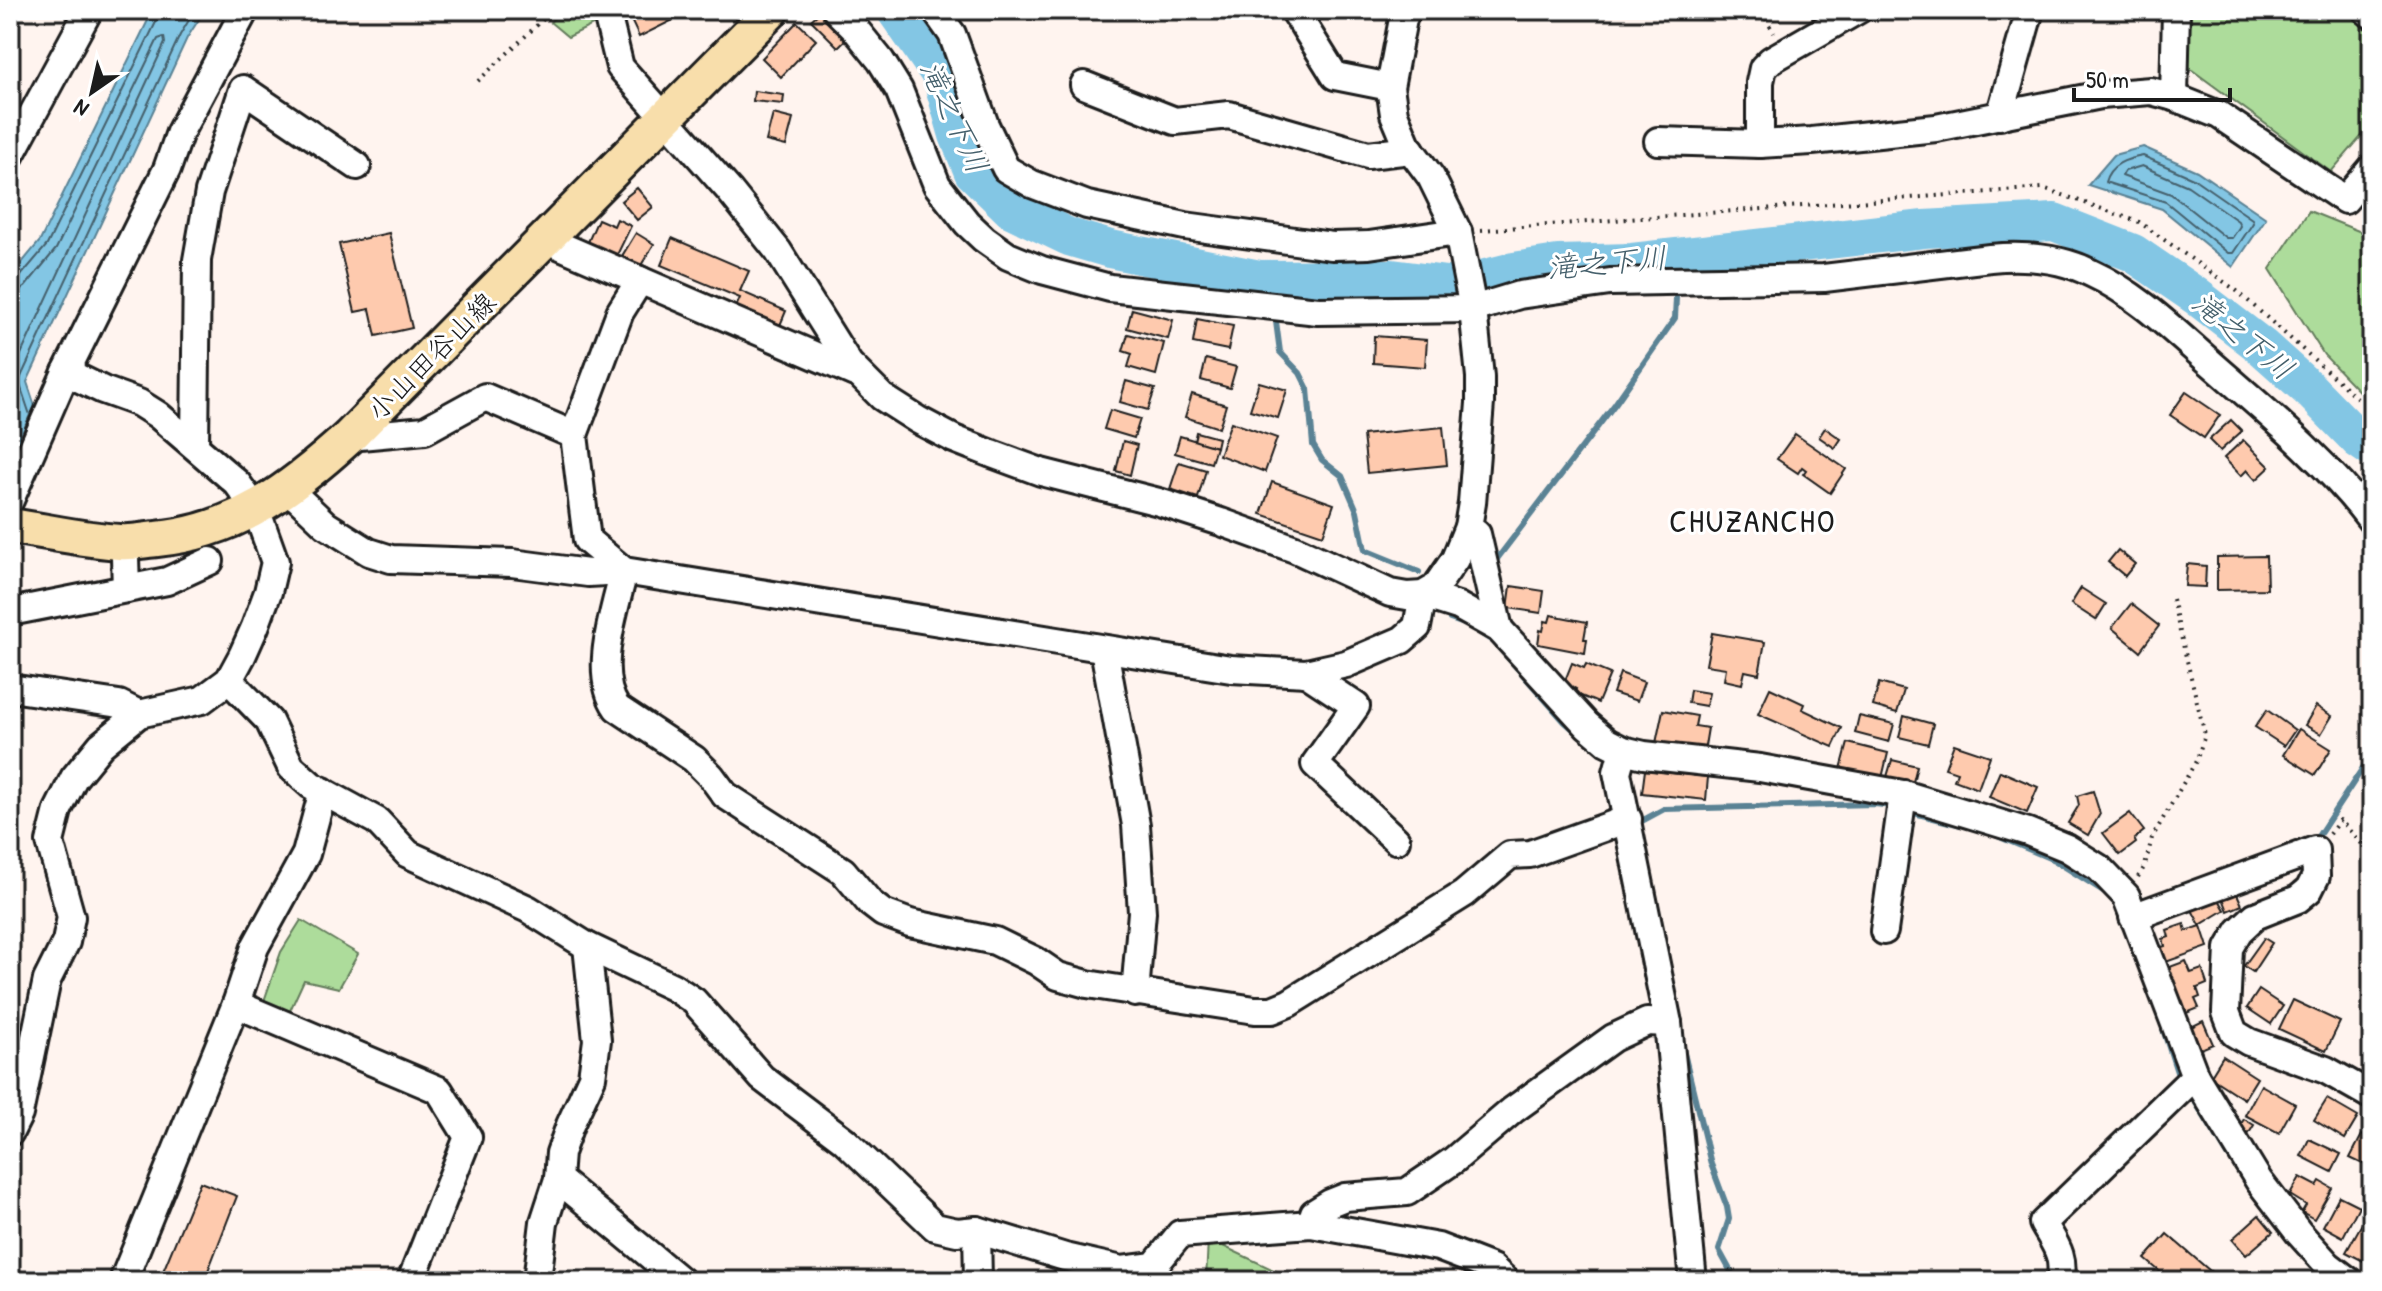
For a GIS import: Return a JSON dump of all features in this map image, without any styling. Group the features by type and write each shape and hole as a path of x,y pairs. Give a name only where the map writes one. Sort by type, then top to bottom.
{"main road":[{"name":"小山田谷山線","path":"10,526 122,543 177,537 211,529 256,509 288,489 349,437 772,10"}],"street":[{"path":"10,156 89,10"},
{"path":"10,500 66,372 167,169 180,132 245,10"},
{"path":"606,10 620,67 729,190 778,251 856,373 882,397 954,439 1041,472 1159,502 1221,522 1295,549 1390,593 1423,595 1458,606 1499,629 1587,725 1607,742 1620,760 1628,819 1668,1023 1693,1281"},
{"path":"836,10 872,51 899,90 937,185 967,223 1008,256 1042,270 1110,288 1318,311 1371,312 1473,305 1610,282 1824,278 1990,258 2045,258 2089,271 2150,311 2278,422 2355,499 2372,521"},
{"path":"935,10 952,34 985,125 1006,169 1032,184 1087,205 1157,220 1332,246 1460,239"},
{"path":"1294,10 1335,76 1390,87"},
{"path":"288,489 338,534 369,552 391,559 512,563 588,573 624,571 1231,669 1306,673 1346,664 1402,640 1417,627 1423,595 1435,588 1455,559 1468,527 1480,403 1473,305 1460,239 1431,177 1411,150 1394,114 1390,87 1407,10"},
{"path":"1760,144 1760,82 1763,68 1858,10"},
{"path":"2000,116 2028,10"},
{"path":"2174,97 2176,10"},
{"path":"2366,10 2372,15"},
{"path":"1084,85 1175,121 1229,115 1368,155 1411,150"},
{"path":"195,446 197,260 209,192 243,89 357,166"},
{"path":"1658,141 1760,144 1812,141 1936,128 2101,95 2151,91 2219,115 2345,200 2372,168"},
{"path":"547,240 856,373"},
{"path":"624,571 587,540 574,435 620,312 640,280"},
{"path":"10,1132 19,1114 47,980 66,942 71,917 50,842 58,810 74,778 101,745 139,714 202,700 229,680 255,627 275,562 256,509 237,483 158,415 139,403 66,372"},
{"path":"349,437 425,430 485,397 574,435"},
{"path":"1468,527 1477,534 1499,629"},
{"path":"122,543 126,589"},
{"path":"10,612 167,581 210,561"},
{"path":"624,571 606,656 605,675 608,696 617,708 694,759 725,795 843,871 870,903 883,913 910,923 995,941 1036,961 1058,976 1087,984 1272,1010 1289,1003 1464,894 1510,855 1530,854 1628,819"},
{"path":"1104,649 1136,825 1142,912 1135,993"},
{"path":"1306,673 1356,706 1315,764 1396,840"},
{"path":"229,680 269,721 291,767 311,785 377,821 408,854 528,909 587,946 673,987 694,1001 762,1078 844,1140 935,1227 957,1232 977,1230 1065,1257 1122,1270 1154,1266 1180,1234 1311,1224 1438,1247 1492,1268 1506,1281"},
{"path":"10,688 119,704 139,714"},
{"path":"1620,760 1644,755 1760,768 1903,794 2028,832 2067,848 2099,868 2130,907 2195,1076 2259,1181 2299,1233 2328,1265 2349,1281"},
{"path":"123,1281 236,1004 255,947 306,854 323,791"},
{"path":"1884,931 1903,794"},
{"path":"2130,907 2315,850 2316,876 2309,890 2298,899 2255,916 2239,931 2229,948 2226,1012 2234,1033 2249,1042 2326,1070 2372,1096"},
{"path":"537,1281 544,1222 558,1179 560,1153 592,1077 597,1040 587,946"},
{"path":"236,1004 439,1090 468,1137 411,1281"},
{"path":"1311,1224 1314,1213 1345,1197 1407,1192 1454,1160 1513,1110 1613,1038 1647,1022 1668,1023"},
{"path":"2060,1281 2063,1268 2060,1253 2043,1223 2195,1076"},
{"path":"558,1179 681,1281"},
{"path":"977,1230 978,1281"}],"path":[{"path":"478,81 553,10"},
{"path":"1744,10 1764,16 1786,52"},
{"path":"2130,907 2152,838 2196,761 2205,735 2172,599"},
{"path":"2315,850 2340,820 2372,855"}],"green space":[{"path":"563,10 589,10 593,25 568,37 550,22"},
{"path":"2191,10 2372,10 2372,124 2331,172 2188,67"},
{"path":"2309,211 2366,234 2372,227 2372,405 2324,355 2270,269"},
{"path":"301,920 358,954 339,988 304,980 288,1015 263,1004 281,952"},
{"path":"1208,1239 1297,1281 1206,1281"}],"water":[{"path":"153,10 205,10 187,38 27,382 38,415 10,483 10,277 40,241"},
{"path":"2143,147 2197,171 2266,218 2233,267 2162,209 2088,185 2114,155"}],"building":[{"path":"640,10 685,10 687,13 639,37 629,16"},
{"path":"820,12 846,39 838,47 811,20"},
{"path":"797,22 816,40 781,77 762,58"},
{"path":"754,91 784,95 783,104 753,101"},
{"path":"773,114 793,119 786,146 766,141"},
{"path":"637,188 653,207 637,220 621,201"},
{"path":"598,219 614,226 617,219 631,226 617,255 588,242"},
{"path":"389,233 412,328 376,336 370,309 355,312 339,244"},
{"path":"636,233 654,244 640,267 622,256"},
{"path":"672,238 749,271 740,291 786,311 776,335 732,316 740,298 661,265"},
{"path":"1132,309 1173,320 1168,339 1127,328"},
{"path":"1197,319 1233,326 1228,350 1193,343"},
{"path":"1128,334 1164,343 1156,375 1128,367 1132,354 1123,351"},
{"path":"1374,336 1427,340 1425,367 1373,363"},
{"path":"1206,359 1236,367 1230,388 1201,380"},
{"path":"1126,381 1155,389 1148,410 1120,402"},
{"path":"1259,382 1287,390 1278,418 1250,410"},
{"path":"2186,392 2220,415 2204,438 2170,415"},
{"path":"1192,394 1226,405 1219,428 1185,417"},
{"path":"1110,410 1140,419 1134,438 1104,429"},
{"path":"2231,420 2242,431 2220,451 2209,440"},
{"path":"1231,422 1277,438 1265,472 1219,455"},
{"path":"1443,427 1447,465 1367,473 1363,435"},
{"path":"1825,428 1841,439 1835,448 1819,437"},
{"path":"1196,432 1218,438 1216,447 1194,441"},
{"path":"1795,434 1846,469 1830,493 1803,474 1806,470 1802,467 1798,473 1777,459"},
{"path":"1180,436 1216,447 1211,463 1175,453"},
{"path":"2243,440 2270,467 2256,480 2247,470 2241,476 2224,458"},
{"path":"1123,441 1137,445 1130,475 1116,471"},
{"path":"1179,462 1206,470 1198,498 1170,489"},
{"path":"1272,482 1334,504 1323,535 1261,514"},
{"path":"2118,550 2135,564 2125,576 2108,562"},
{"path":"2266,556 2267,589 2217,590 2217,557"},
{"path":"2187,564 2206,566 2205,587 2185,586"},
{"path":"1511,586 1544,591 1541,613 1508,608"},
{"path":"2081,588 2106,604 2096,620 2071,604"},
{"path":"2131,604 2159,626 2140,651 2112,628"},
{"path":"1551,615 1587,622 1585,653 1538,644 1540,630 1543,631 1545,621 1549,622"},
{"path":"1712,633 1765,642 1759,674 1745,671 1742,684 1724,680 1726,668 1706,665"},
{"path":"1572,663 1584,668 1586,664 1610,674 1598,703 1574,693 1576,689 1564,683"},
{"path":"1620,673 1644,682 1637,701 1613,693"},
{"path":"1879,683 1904,690 1897,713 1873,706"},
{"path":"1770,688 1804,704 1802,709 1842,728 1833,747 1758,714"},
{"path":"1690,690 1709,693 1706,706 1688,703"},
{"path":"2316,706 2332,716 2321,734 2305,725"},
{"path":"1663,710 1697,716 1695,726 1708,728 1704,752 1656,743"},
{"path":"2267,710 2295,730 2284,746 2255,727"},
{"path":"1859,716 1894,724 1889,742 1855,733"},
{"path":"1904,716 1933,724 1928,744 1899,737"},
{"path":"2299,729 2331,749 2315,775 2283,755"},
{"path":"1848,743 1888,753 1882,778 1841,769"},
{"path":"1954,744 1990,756 1978,789 1954,780 1957,772 1945,768"},
{"path":"1892,760 1917,766 1912,786 1886,780"},
{"path":"1645,770 1708,777 1706,800 1642,793"},
{"path":"2000,771 2038,787 2027,813 1989,797"},
{"path":"2093,791 2100,814 2088,835 2068,823 2079,805 2077,796"},
{"path":"2130,813 2144,831 2134,839 2136,843 2120,855 2103,833"},
{"path":"2234,887 2242,905 2228,911 2221,893"},
{"path":"2217,896 2225,910 2200,925 2192,910"},
{"path":"2184,924 2186,931 2201,926 2208,947 2163,963 2158,948 2165,946 2163,939 2169,937 2167,930"},
{"path":"2264,938 2272,943 2253,972 2244,966"},
{"path":"2186,961 2191,973 2202,969 2207,984 2197,988 2200,997 2195,999 2199,1008 2184,1014 2167,968"},
{"path":"2259,990 2283,1006 2271,1024 2247,1008"},
{"path":"2293,1000 2340,1022 2326,1051 2279,1029"},
{"path":"2203,1021 2213,1044 2201,1049 2191,1027"},
{"path":"2223,1056 2257,1078 2244,1099 2210,1077"},
{"path":"2261,1085 2295,1104 2279,1133 2245,1115"},
{"path":"2327,1099 2358,1117 2345,1139 2314,1120"},
{"path":"2244,1119 2254,1125 2248,1135 2238,1129"},
{"path":"2362,1135 2372,1141 2369,1167 2350,1158"},
{"path":"2309,1139 2341,1154 2332,1172 2301,1156"},
{"path":"2300,1177 2317,1186 2320,1181 2332,1188 2314,1219 2302,1212 2306,1205 2290,1195"},
{"path":"200,1182 237,1196 204,1281 159,1281"},
{"path":"2339,1196 2359,1206 2343,1237 2323,1226"},
{"path":"2259,1215 2273,1232 2246,1255 2232,1239"},
{"path":"2364,1220 2372,1224 2372,1254 2367,1263 2346,1252"},
{"path":"2167,1234 2217,1277 2214,1281 2171,1281 2145,1259"}],"waterway":[{"name":"滝之下川","path":"895,10 941,76 958,135 973,172 1011,209 1069,237 1110,249 1259,279 1392,278 1454,286 1558,264 1632,262 1924,229 2054,222 2133,253 2196,296 2261,346 2372,449"},
{"name":"滝之下川","path":"1677,264 1678,257"},
{"path":"1272,279 1274,299"},
{"path":"1497,559 1615,404 1675,318 1676,298"},
{"path":"1275,314 1280,352 1300,373 1308,389 1313,445 1322,460 1342,476 1357,511 1365,550 1419,572"},
{"path":"1450,619 1467,625"},
{"path":"1480,633 1494,642 1581,736"},
{"path":"2315,841 2372,754"},
{"path":"1638,823 1664,809 1892,806"},
{"path":"1918,814 1961,825"},
{"path":"1995,835 2054,860 2108,894"},
{"path":"2163,1029 2178,1075"},
{"path":"1682,1045 1711,1164 1727,1207 1729,1219 1719,1250 1736,1281"},
{"path":"2194,1100 2229,1157"}],"district":[{"name":"CHUZANCHO","path":"1753,521"}]}
